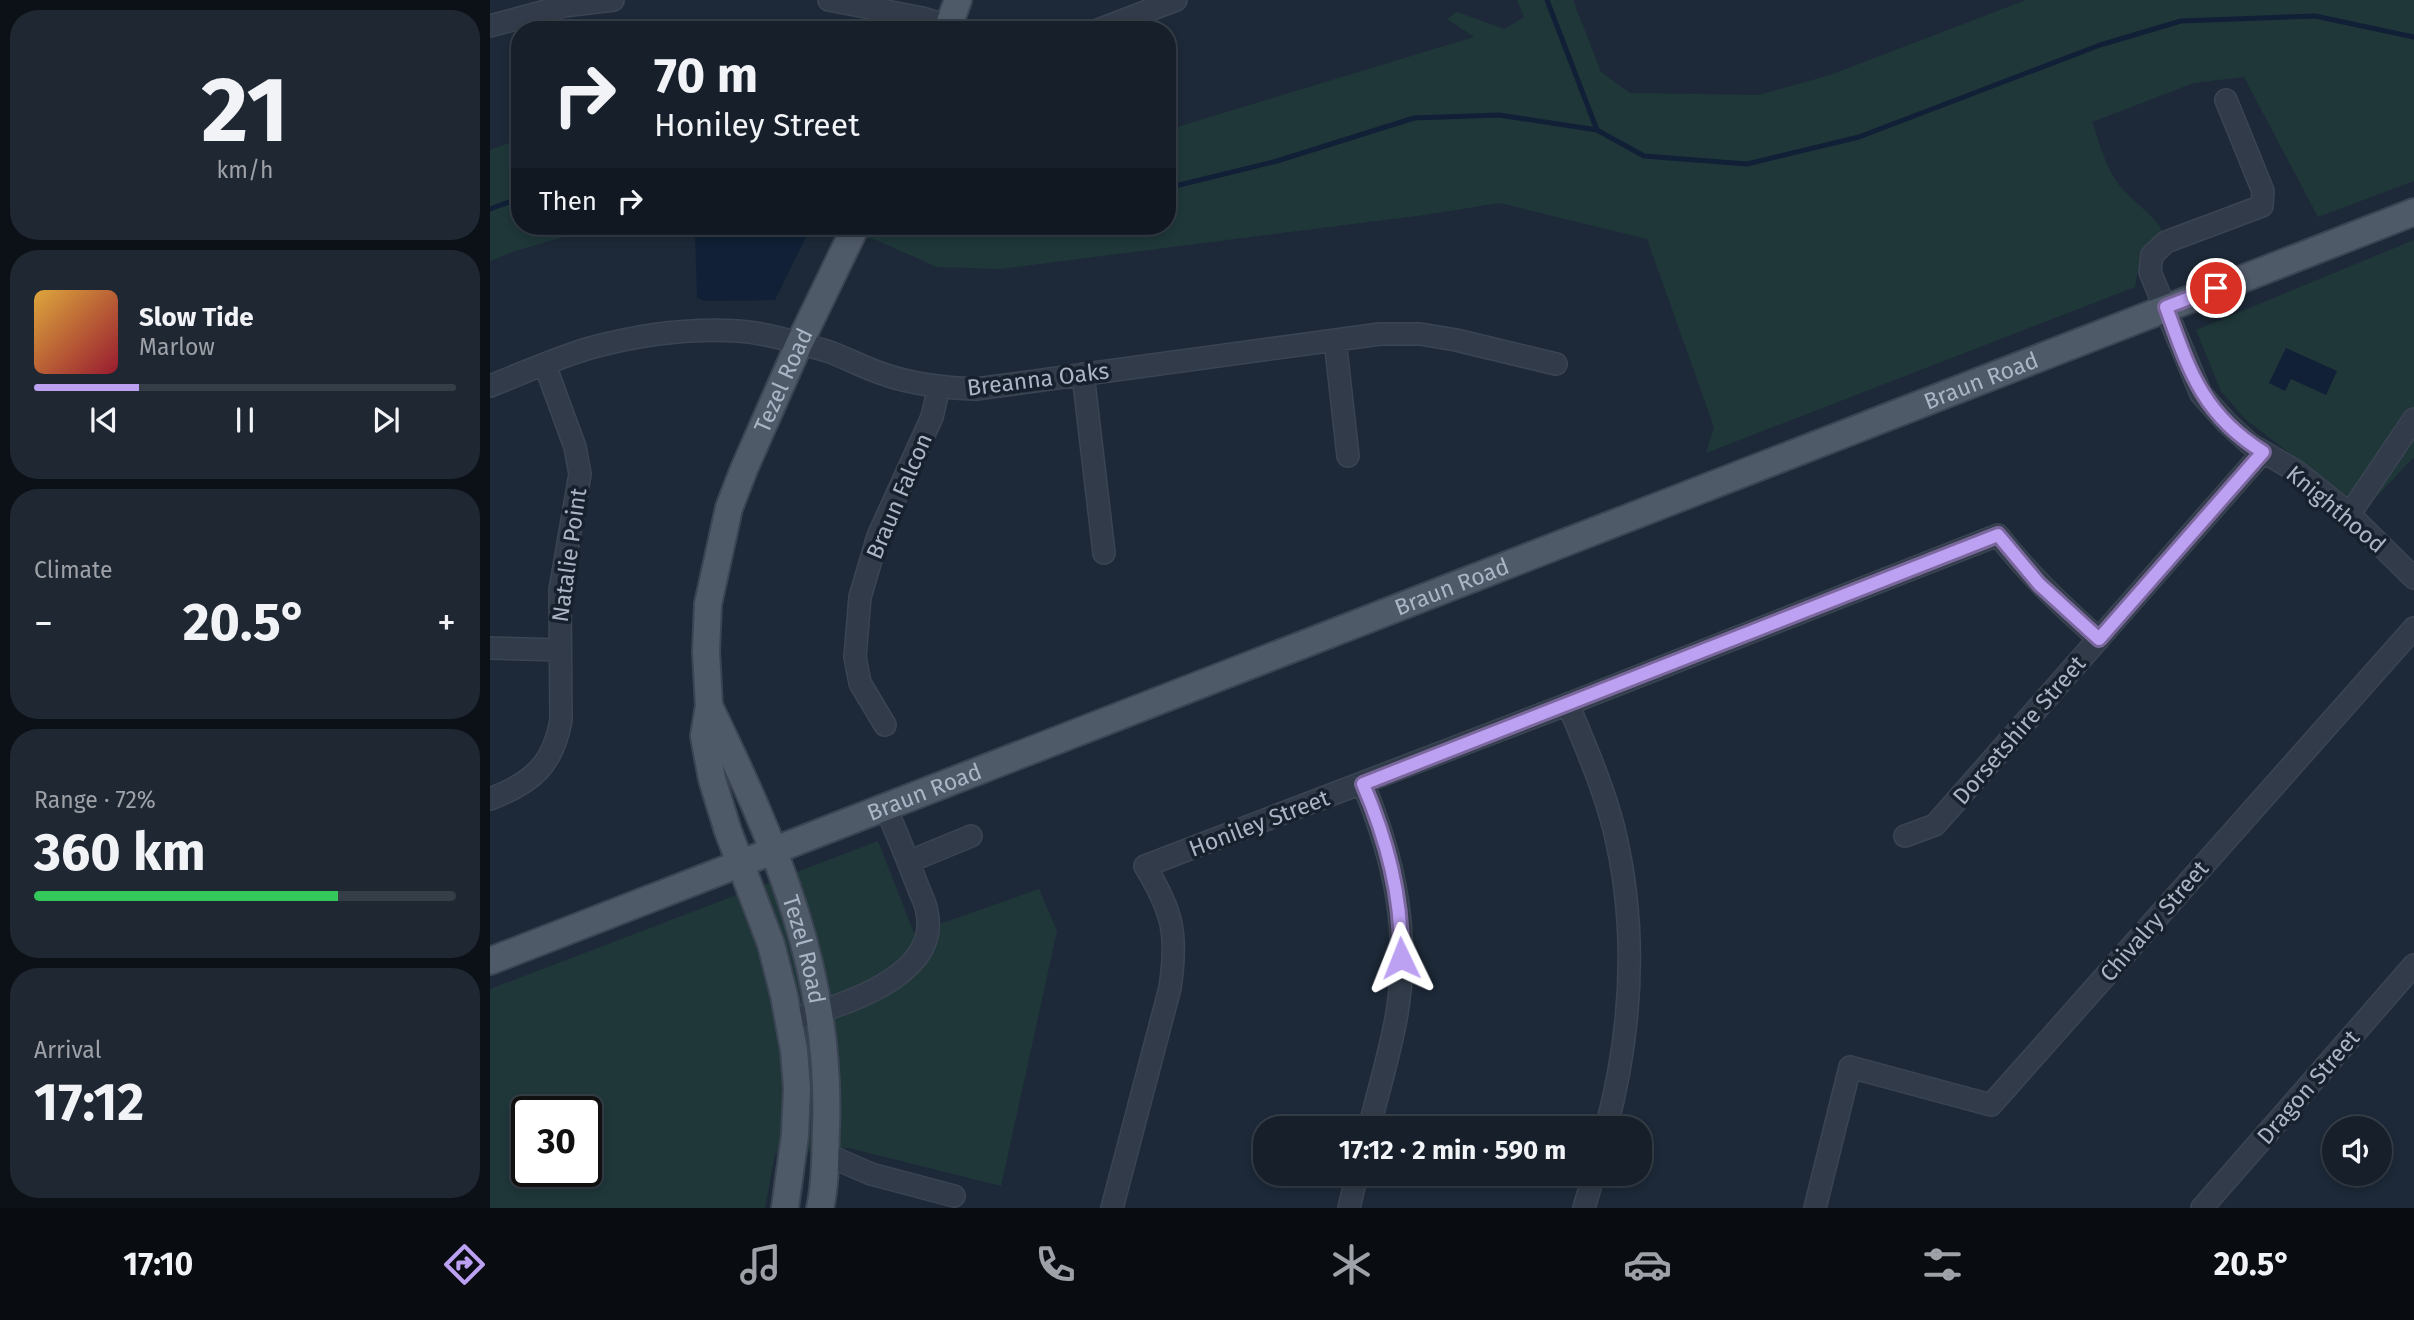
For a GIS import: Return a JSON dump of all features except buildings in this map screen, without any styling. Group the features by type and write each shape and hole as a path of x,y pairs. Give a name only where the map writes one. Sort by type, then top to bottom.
{"main road":[{"path":"954,21 958,0"},
{"name":"Braun Road","path":"490,961 2414,212"},
{"name":"Tezel Road","path":"785,1208 795,1135 797,1088 789,1020 771,944 712,779 704,736 709,706 706,652 708,604 726,520 744,469 799,344 852,235"},
{"name":"Tezel Road","path":"709,706 775,852 804,939 821,1012 827,1082 820,1208"}],"street":[{"path":"490,26 564,6 613,0"},
{"path":"829,0 929,21"},
{"path":"1121,21 1176,0"},
{"name":"Knighthood","path":"2226,100 2263,191 2262,206 2166,242 2152,255 2150,272 2201,394 2250,444 2296,471 2349,515 2414,578"},
{"name":"Breanna Oaks","path":"490,386 588,349 636,337 688,331 740,331 828,352 884,375 939,387 976,389 1380,334 1420,334 1456,340 1556,364"},
{"path":"1335,340 1348,456"},
{"name":"Natalie Point","path":"490,799 508,793 530,779 547,762 558,741 561,720 560,590 580,474 575,447 545,365"},
{"path":"1083,374 1104,553"},
{"name":"Braun Falcon","path":"885,725 860,683 855,657 860,597 878,536 932,417 939,387"},
{"path":"2349,515 2414,419"},
{"name":"Dorsetshire Street","path":"1905,836 1935,825 2263,452"},
{"name":"Honiley Street","path":"1112,1208 1170,988 1174,961 1169,912 1146,866 1363,784 1998,535 2039,584 2099,639"},
{"name":"Chivalry Street","path":"1815,1208 1850,1067 1991,1105 2414,628"},
{"path":"490,648 559,650"},
{"path":"1568,704 1594,767 1614,828 1625,888 1629,949 1628,1010 1620,1070 1609,1116"},
{"path":"1363,784 1391,859 1402,938 1396,1018 1372,1116"},
{"path":"789,1020 821,1012 867,994 902,972 922,952 928,932 927,913 886,808"},
{"path":"908,862 971,836"},
{"name":"Dragon Street","path":"2202,1208 2414,965"},
{"path":"825,1154 871,1174 954,1196"},
{"path":"1349,1208 1354,1186"},
{"path":"1584,1208 1590,1186"}],"green space":[{"path":"1517,0 1573,0 1601,72 1630,93 1759,95 1830,75 2026,0 2414,0 2414,181 2318,217 2244,77 2194,83 2092,122 2115,179 2162,231 2140,258 2135,287 1706,453 1714,427 1647,239 1500,203 1000,269 937,267 876,240 853,235 1176,235 1176,127 1474,37 1447,19 1457,12 1504,29 1524,17"},
{"path":"511,142 511,235 571,235 490,261 490,150"},
{"path":"2414,240 2414,457 2364,510 2245,419 2221,391 2196,330"},
{"path":"878,841 914,933 1039,889 1057,931 1001,1186 849,1148 775,1154 765,1208 490,1208 490,989"}],"water":[{"path":"695,235 806,237 775,300 705,301 697,298"},
{"path":"2286,348 2337,371 2326,395 2291,379 2285,391 2269,383"}],"waterway":[{"path":"1547,0 1597,130"},
{"path":"1176,186 1277,161 1414,118 1499,115 1597,130 1644,156 1747,164 1859,137 2100,45 2181,21 2315,16 2414,37"},
{"path":"490,209 511,201"}],"route":[{"path":"1401,958 1402,938 1391,859 1363,784 1998,535 2053,599 2099,639 2263,452 2226,422 2201,394 2166,307 2216,288"}]}
